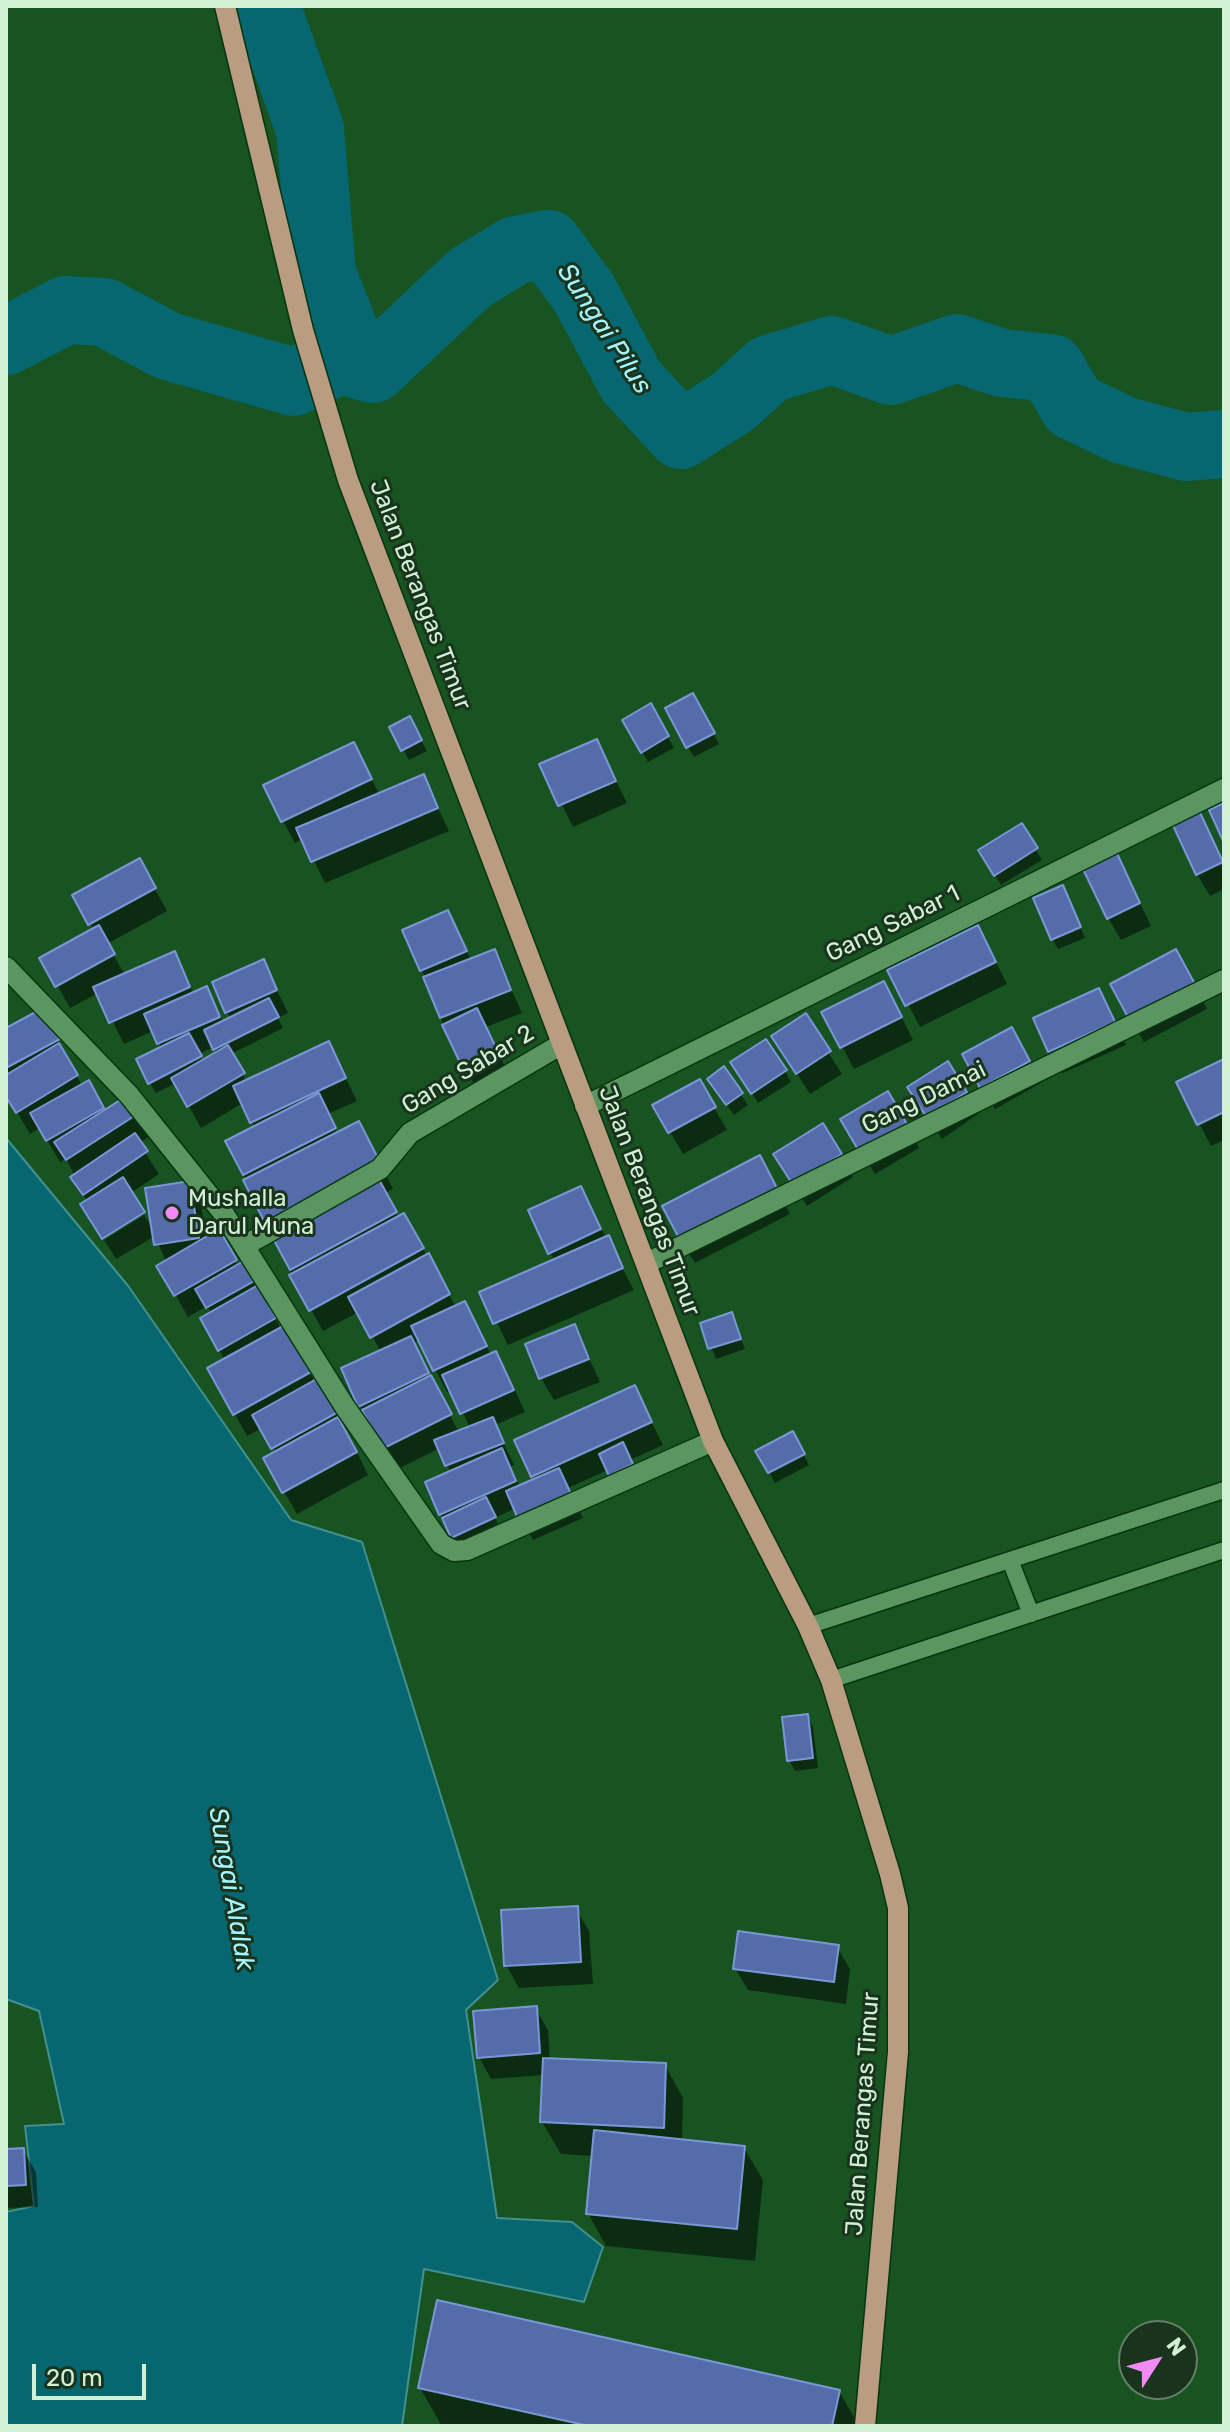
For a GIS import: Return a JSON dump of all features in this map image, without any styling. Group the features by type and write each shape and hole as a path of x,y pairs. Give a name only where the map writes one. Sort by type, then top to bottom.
{"main road":[{"name":"Jalan Berangas Timur","path":"225,6 303,330 348,480 560,1045 647,1263 713,1441 808,1626 831,1680 898,1908 898,2052 865,2426"}],"street":[{"name":"Gang Sabar 1","path":"585,1106 1224,789"},
{"path":"6,967 129,1095 224,1214 371,1445 441,1544 454,1551 467,1550 713,1441"},
{"name":"Gang Damai","path":"647,1263 1224,980"},
{"name":"Gang Sabar 2","path":"244,1246 380,1169 410,1133 560,1045"}],"lane":[{"path":"808,1626 1224,1490"},
{"path":"831,1680 1224,1550"},
{"path":"1010,1560 1031,1614"}],"water":[{"name":"Sungai Alalak","path":"6,1138 129,1287 291,1520 362,1542 498,1980 466,2010 497,2218 572,2222 603,2247 584,2302 424,2269 402,2426 6,2426 6,2212 34,2206 25,2126 64,2124 39,2011 6,1999"}],"building":[{"path":"693,693 715,733 686,748 665,708"},
{"path":"651,703 669,736 641,753 622,720"},
{"path":"410,716 422,740 401,751 389,727"},
{"path":"597,739 616,781 558,806 539,764"},
{"path":"354,742 372,779 281,822 263,785"},
{"path":"424,774 438,808 311,862 296,828"},
{"path":"1224,803 1224,843 1209,810"},
{"path":"1197,806 1223,862 1196,875 1170,819"},
{"path":"1022,823 1038,848 994,876 978,850"},
{"path":"1115,849 1140,903 1107,919 1081,865"},
{"path":"140,858 156,888 88,925 72,895"},
{"path":"1063,885 1081,927 1051,940 1033,898"},
{"path":"448,910 467,951 420,971 402,930"},
{"path":"99,925 115,954 55,987 39,958"},
{"path":"978,925 996,962 905,1006 887,970"},
{"path":"495,949 511,990 440,1018 423,977"},
{"path":"1176,949 1196,986 1130,1021 1110,984"},
{"path":"175,951 190,987 109,1023 93,987"},
{"path":"264,959 277,990 225,1013 212,982"},
{"path":"884,981 902,1017 840,1048 821,1012"},
{"path":"207,986 220,1017 157,1044 144,1014"},
{"path":"1099,988 1115,1022 1048,1052 1033,1018"},
{"path":"269,998 279,1017 213,1050 204,1030"},
{"path":"43,1008 60,1039 6,1068 6,1028"},
{"path":"477,1008 501,1058 466,1075 442,1025"},
{"path":"806,1013 831,1051 796,1074 771,1036"},
{"path":"1012,1027 1030,1061 980,1088 962,1054"},
{"path":"189,1033 202,1056 148,1084 136,1059"},
{"path":"766,1039 787,1070 751,1094 730,1062"},
{"path":"329,1041 346,1078 250,1123 233,1086"},
{"path":"59,1043 78,1075 16,1113 6,1097 6,1075"},
{"path":"228,1045 245,1073 187,1107 171,1078"},
{"path":"1224,1059 1224,1112 1197,1125 1176,1082"},
{"path":"948,1061 967,1092 927,1118 907,1087"},
{"path":"724,1066 743,1093 726,1105 707,1079"},
{"path":"700,1079 716,1107 668,1133 652,1105"},
{"path":"89,1080 104,1108 46,1141 30,1113"},
{"path":"888,1091 908,1126 860,1153 840,1119"},
{"path":"319,1093 336,1128 243,1175 225,1141"},
{"path":"128,1095 139,1113 66,1160 54,1142"},
{"path":"359,1121 382,1166 266,1225 243,1180"},
{"path":"823,1123 842,1154 793,1185 773,1154"},
{"path":"135,1133 148,1151 83,1195 70,1177"},
{"path":"760,1155 779,1192 681,1242 662,1206"},
{"path":"376,1174 397,1212 290,1270 269,1231"},
{"path":"123,1177 145,1212 102,1239 80,1204"},
{"name":"Mushalla Darul Muna","path":"190,1181 199,1238 154,1245 145,1188"},
{"path":"581,1186 601,1229 548,1254 528,1210"},
{"path":"404,1213 424,1248 309,1311 289,1275"},
{"path":"219,1229 237,1260 174,1296 156,1266"},
{"path":"609,1235 623,1268 493,1324 479,1292"},
{"path":"429,1253 450,1294 370,1338 348,1297"},
{"path":"247,1259 258,1279 206,1308 195,1289"},
{"path":"258,1285 276,1318 218,1351 200,1318"},
{"path":"465,1301 487,1346 433,1371 411,1326"},
{"path":"732,1312 741,1339 708,1349 700,1323"},
{"path":"575,1324 589,1359 539,1379 525,1344"},
{"path":"285,1325 311,1372 233,1415 207,1368"},
{"path":"411,1336 429,1373 358,1407 341,1368"},
{"path":"496,1351 514,1390 460,1414 442,1375"},
{"path":"431,1375 452,1414 382,1449 362,1410"},
{"path":"320,1377 340,1411 271,1449 252,1415"},
{"path":"635,1385 652,1422 531,1477 514,1440"},
{"path":"338,1417 357,1452 282,1493 263,1458"},
{"path":"493,1417 504,1443 445,1466 434,1440"},
{"path":"793,1431 805,1454 768,1473 755,1451"},
{"path":"623,1442 633,1464 609,1476 599,1454"},
{"path":"502,1448 516,1481 439,1515 425,1482"},
{"path":"559,1468 572,1496 518,1519 506,1491"},
{"path":"486,1497 496,1517 451,1538 442,1518"},
{"path":"808,1714 813,1758 787,1761 782,1717"},
{"path":"578,1906 581,1962 504,1966 501,1910"},
{"path":"738,1931 839,1945 834,1982 733,1969"},
{"path":"537,2006 540,2053 477,2058 473,2011"},
{"path":"543,2058 666,2063 664,2128 540,2122"},
{"path":"594,2130 745,2146 737,2229 586,2214"},
{"path":"24,2148 26,2185 6,2186 6,2149"},
{"path":"437,2300 840,2390 832,2426 589,2426 418,2388"}],"waterway":[{"name":"Sungai Pilus","path":"266,6 310,129 322,273 346,335 339,360"},
{"name":"Sungai Pilus","path":"6,341 66,310 104,312 168,346 294,382 339,360 373,369 471,277 516,250 548,244 584,293 631,381 681,435 734,401 769,369 832,350 891,371 957,348 1002,363 1051,368 1073,406 1123,430 1186,447 1224,444"}],"place":[{"name":"Mushalla Darul Muna","path":"172,1213"}]}
